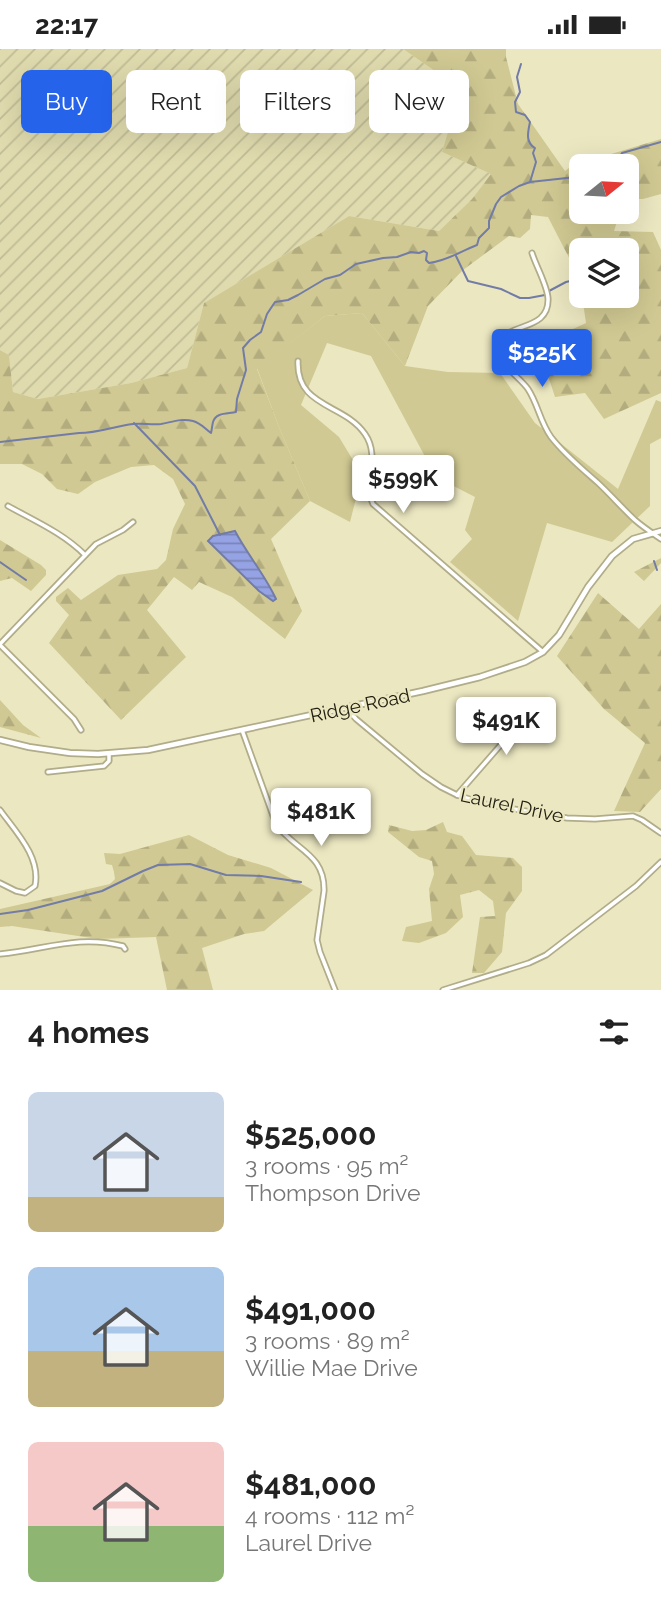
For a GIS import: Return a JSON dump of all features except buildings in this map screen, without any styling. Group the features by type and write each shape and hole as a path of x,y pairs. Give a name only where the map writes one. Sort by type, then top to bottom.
{"street":[{"path":"532,253 548,296 546,309 537,321 504,337 499,345 499,355 528,388 545,428 556,443 635,520 661,539"},
{"path":"298,361 298,373 305,390 359,426 368,437 372,454 370,495 373,504 543,652"},
{"path":"8,506 63,536 85,555"},
{"path":"80,730 74,719 0,644 85,555 103,539 133,522"},
{"name":"Ridge Road","path":"0,740 57,752 109,754 148,750 481,677 525,662 543,652 559,635 588,587 612,556 633,539 661,531"},
{"path":"457,795 512,732 544,705"},
{"name":"Laurel Drive","path":"346,708 422,773 457,795 485,804 567,818 633,816 661,833"},
{"path":"242,730 276,824 313,857 321,870 324,891 317,941 335,990"},
{"path":"48,772 104,766 109,761 109,754"},
{"path":"0,810 30,852 36,882 32,889 25,893 0,883"},
{"path":"443,990 529,963 546,955 636,886 661,862"},
{"path":"0,954 82,941 109,943 123,946 125,949"},
{"path":"329,990 333,985"}],"shaded area":[{"path":"0,49 403,49 433,70 369,70 369,133 448,133 442,152 491,174 472,199 439,231 349,216 204,303 187,368 131,383 38,399 13,392 9,355 0,350"}],"green space":[{"path":"403,49 506,49 518,104 565,171 569,168 569,224 616,224 614,231 653,232 661,250 661,393 604,419 585,393 555,397 538,345 586,323 584,308 639,308 639,238 569,238 569,258 548,217 531,215 530,229 520,238 509,236 463,270 428,306 405,366 362,313 325,316 257,369 310,501 271,539 302,611 285,639 232,597 199,582 192,590 174,577 147,610 186,657 121,720 49,643 69,615 56,601 56,597 68,588 81,600 118,575 157,569 166,560 173,529 185,504 173,479 154,465 131,467 95,482 78,494 57,489 42,474 22,464 0,464 0,350 9,355 13,392 38,399 131,383 187,368 204,303 349,216 439,231 472,199 491,174 442,152 448,133 469,133 469,70 433,70"},
{"path":"661,139 661,194 639,199 639,154 611,154"},
{"path":"362,313 405,366 448,372 500,373 535,423 618,489 656,400 661,402 661,438 650,444 650,506 612,542 547,523 518,621 450,562 472,539 465,530 475,497 436,477 371,356 327,343 301,405 339,437 362,475 350,522 310,501 257,368 325,316"},
{"path":"0,540 46,570 46,575 31,591 12,578 0,581"},
{"path":"661,558 661,563 644,581 634,572"},
{"path":"598,593 639,629 661,604 661,789 640,812 614,811 645,743 604,709 557,656"},
{"path":"0,700 23,725 41,738 0,727"},
{"path":"443,822 447,832 462,836 476,855 513,858 522,867 522,891 506,913 502,952 484,973 472,973 480,917 495,916 493,901 479,890 460,895 463,917 446,933 419,943 402,941 406,927 432,921 429,889 434,874 432,861 419,857 388,832 389,825 412,831 426,830"},
{"path":"189,835 228,855 271,868 313,890 264,931 244,934 202,948 213,990 167,990 156,937 98,939 12,926 0,927 0,909 110,884 115,879 114,872 112,865 106,864 104,853 120,854"}],"water":[{"path":"235,531 272,590 276,599 273,601 259,591 208,541 213,536"}],"waterway":[{"path":"521,64 517,77 520,92 515,102 516,112 525,115 530,122 528,140 535,148 533,153 536,162 530,182"},
{"path":"621,154 661,142"},
{"path":"0,442 93,432 133,424 161,424 185,420 198,423 211,433 217,417 236,412 246,370 243,348 261,332 267,314 275,302 288,300 325,279 340,275 356,264 424,251 429,263 448,258 477,245 479,238 489,228 489,221 501,197 530,182 569,178"},
{"path":"456,256 468,281 501,289 520,298 545,295"},
{"path":"549,291 569,281"},
{"path":"134,423 195,486 220,535"},
{"path":"654,561 657,570"},
{"path":"0,562 26,580"},
{"path":"0,914 28,910 102,891 158,865 190,864 226,875 261,876 301,882"}]}
